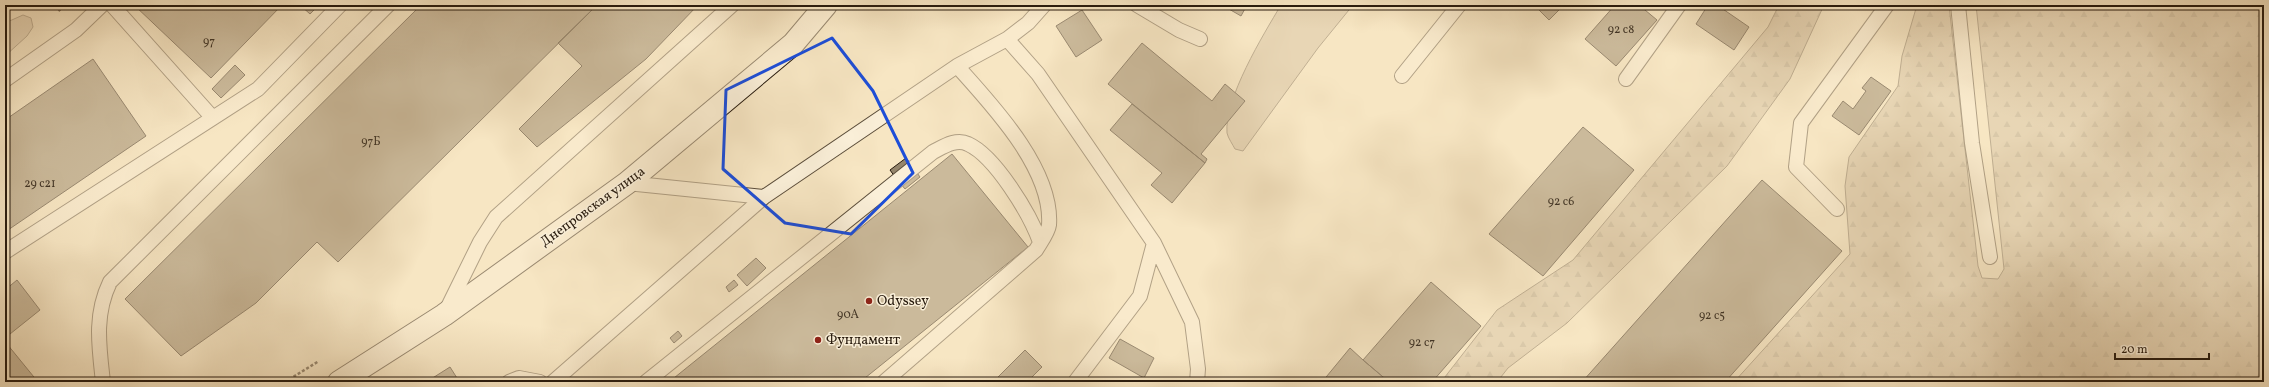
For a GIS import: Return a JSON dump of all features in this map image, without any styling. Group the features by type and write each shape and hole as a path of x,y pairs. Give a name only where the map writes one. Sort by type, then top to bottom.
{"main road":[{"name":"Днепровская улица","path":"339,382 444,315 627,183 793,44 826,5"}],"lane":[{"path":"5,80 76,30 102,5"},
{"path":"112,5 212,117"},
{"path":"5,252 212,117 258,89 340,5"},
{"path":"103,382 98,326 102,298 110,282 388,5"},
{"path":"444,315 480,242 496,217 732,5"},
{"path":"553,382 764,197 958,66 1007,39 1028,23 1044,5"},
{"path":"1137,5 1179,30 1200,39"},
{"path":"1402,76 1459,5"},
{"path":"1626,80 1679,5"},
{"path":"1837,209 1796,167 1800,123 1887,5"},
{"path":"1958,5 1972,143 1990,257"},
{"path":"1007,39 1038,74 1154,243 1192,322 1198,369 1196,382"},
{"path":"884,382 1036,250 1049,226 1046,195 1032,161 998,111 958,66"},
{"path":"646,382 933,152 950,143 967,143 989,159 1033,221 1040,242"},
{"path":"627,183 764,197"},
{"path":"1075,382 1140,296 1154,243"},
{"path":"509,382 519,378 540,382"}],"highlighted area":[{"path":"832,38 873,91 913,173 851,234 785,223 723,169 726,90"}],"green space":[{"path":"1281,5 1353,5 1318,48 1243,151 1235,149 1227,133 1228,119 1232,103 1238,85 1255,50"},
{"path":"1779,5 1824,5 1790,79 1727,166 1567,323 1508,368 1497,382 1441,382 1497,310 1573,260 1768,27"},
{"path":"1917,5 1949,5 1978,266 1982,278 1998,279 2004,269 1976,5 2264,5 2264,382 1734,382 1850,254 1845,186 1849,157 1898,86 1902,56"},
{"path":"23,15 31,18 33,27 27,36 5,56 5,23"}],"building":[{"path":"134,5 282,5 211,78"},
{"path":"300,5 319,5 310,14"},
{"path":"421,5 597,5 338,262 317,242 256,303 181,356 125,299"},
{"path":"597,5 698,5 646,59 537,147 519,129 582,66 558,43"},
{"path":"1222,5 1247,5 1241,16"},
{"path":"1534,5 1564,5 1549,20"},
{"path":"1615,5 1639,5 1657,20 1616,66 1585,39"},
{"path":"1708,5 1717,5 1749,27 1734,50 1696,24"},
{"path":"1082,10 1102,40 1076,57 1056,26"},
{"path":"1142,43 1212,101 1225,84 1245,101 1201,154 1207,159 1205,163 1108,84"},
{"path":"93,59 146,136 5,232 5,120"},
{"path":"235,65 245,75 221,98 212,89"},
{"path":"1871,77 1891,91 1859,135 1832,116 1843,101 1853,109 1866,91 1862,88"},
{"path":"1132,104 1205,163 1172,203 1151,185 1162,173 1110,130"},
{"path":"1583,127 1634,170 1543,276 1489,234"},
{"path":"952,154 1028,247 860,382 669,382"},
{"path":"906,158 912,165 895,177 890,170"},
{"path":"915,170 920,177 905,189 900,183"},
{"path":"1762,180 1842,251 1725,382 1582,382"},
{"path":"756,258 766,268 747,286 737,275"},
{"path":"17,280 40,310 10,334 5,328 5,290"},
{"path":"734,280 738,285 729,292 726,287"},
{"path":"1431,282 1481,326 1432,382 1389,382 1363,360"},
{"path":"678,331 682,336 674,343 670,338"},
{"path":"1120,339 1154,358 1144,378 1109,358"},
{"path":"7,344 38,382 5,382 5,346"},
{"path":"1350,348 1363,360 1389,382 1322,382"},
{"path":"1025,350 1042,367 1027,382 993,382"},
{"path":"450,367 457,378 451,382 432,382 431,379"}],"place":[{"name":"Odyssey","path":"869,301"},
{"name":"Фундамент","path":"818,340"}]}
